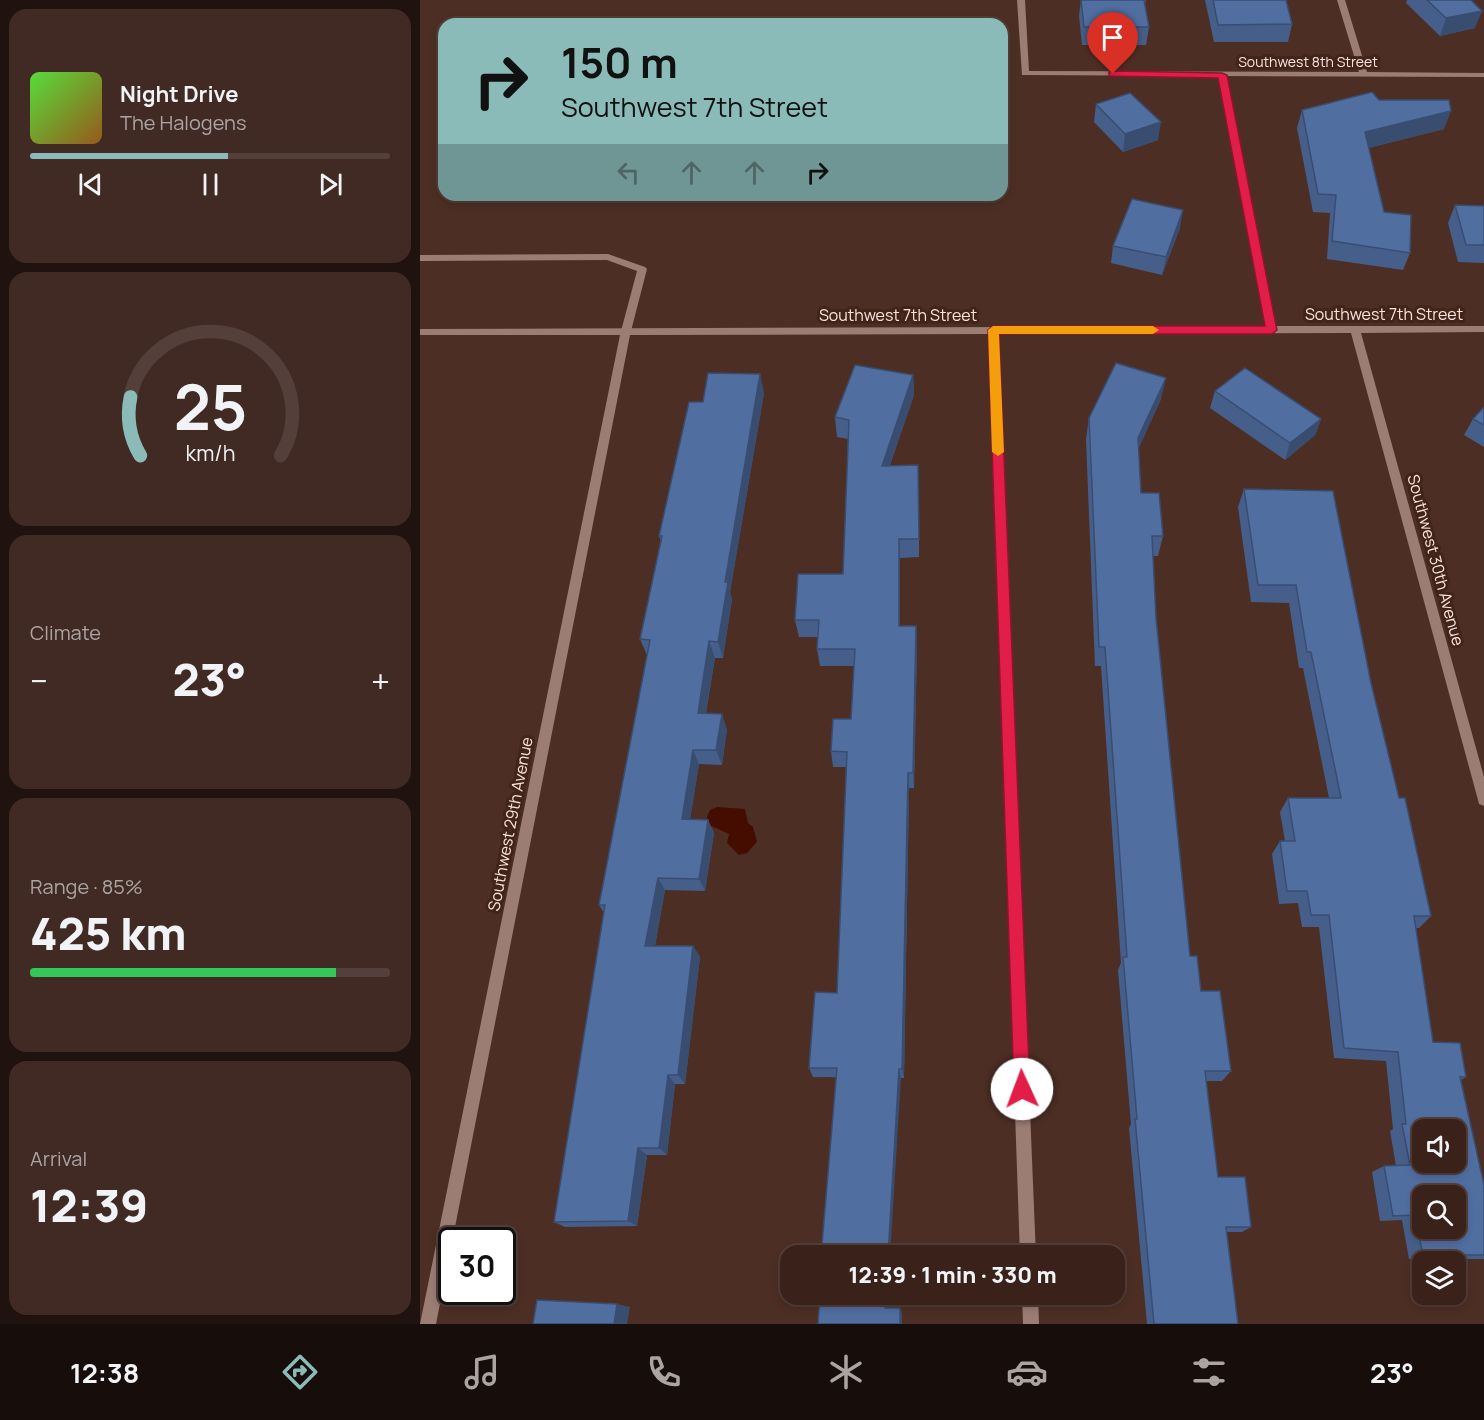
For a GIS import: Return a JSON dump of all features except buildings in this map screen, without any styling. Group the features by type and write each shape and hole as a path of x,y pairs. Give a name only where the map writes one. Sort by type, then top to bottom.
{"street":[{"name":"Southwest 8th Street","path":"1021,0 1025,73 1484,75"},
{"path":"1341,0 1364,75"},
{"path":"1222,75 1272,330"},
{"name":"Southwest 29th Avenue","path":"420,258 608,257 642,269 626,331 428,1324"},
{"name":"Southwest 30th Avenue","path":"1355,329 1484,800"},
{"name":"Southwest 7th Street","path":"420,332 1484,329"},
{"path":"993,330 1028,1245"},
{"path":"1030,1305 1031,1324"}],"shaded area":[{"path":"717,807 745,809 748,823 753,827 757,842 747,853 739,855 727,843 729,834 709,825 707,817 710,810"}],"slow traffic":[{"path":"998,452 993,330 1153,330"}],"route":[{"path":"1022,1089 993,330 1272,330 1222,75 1113,74"}]}
